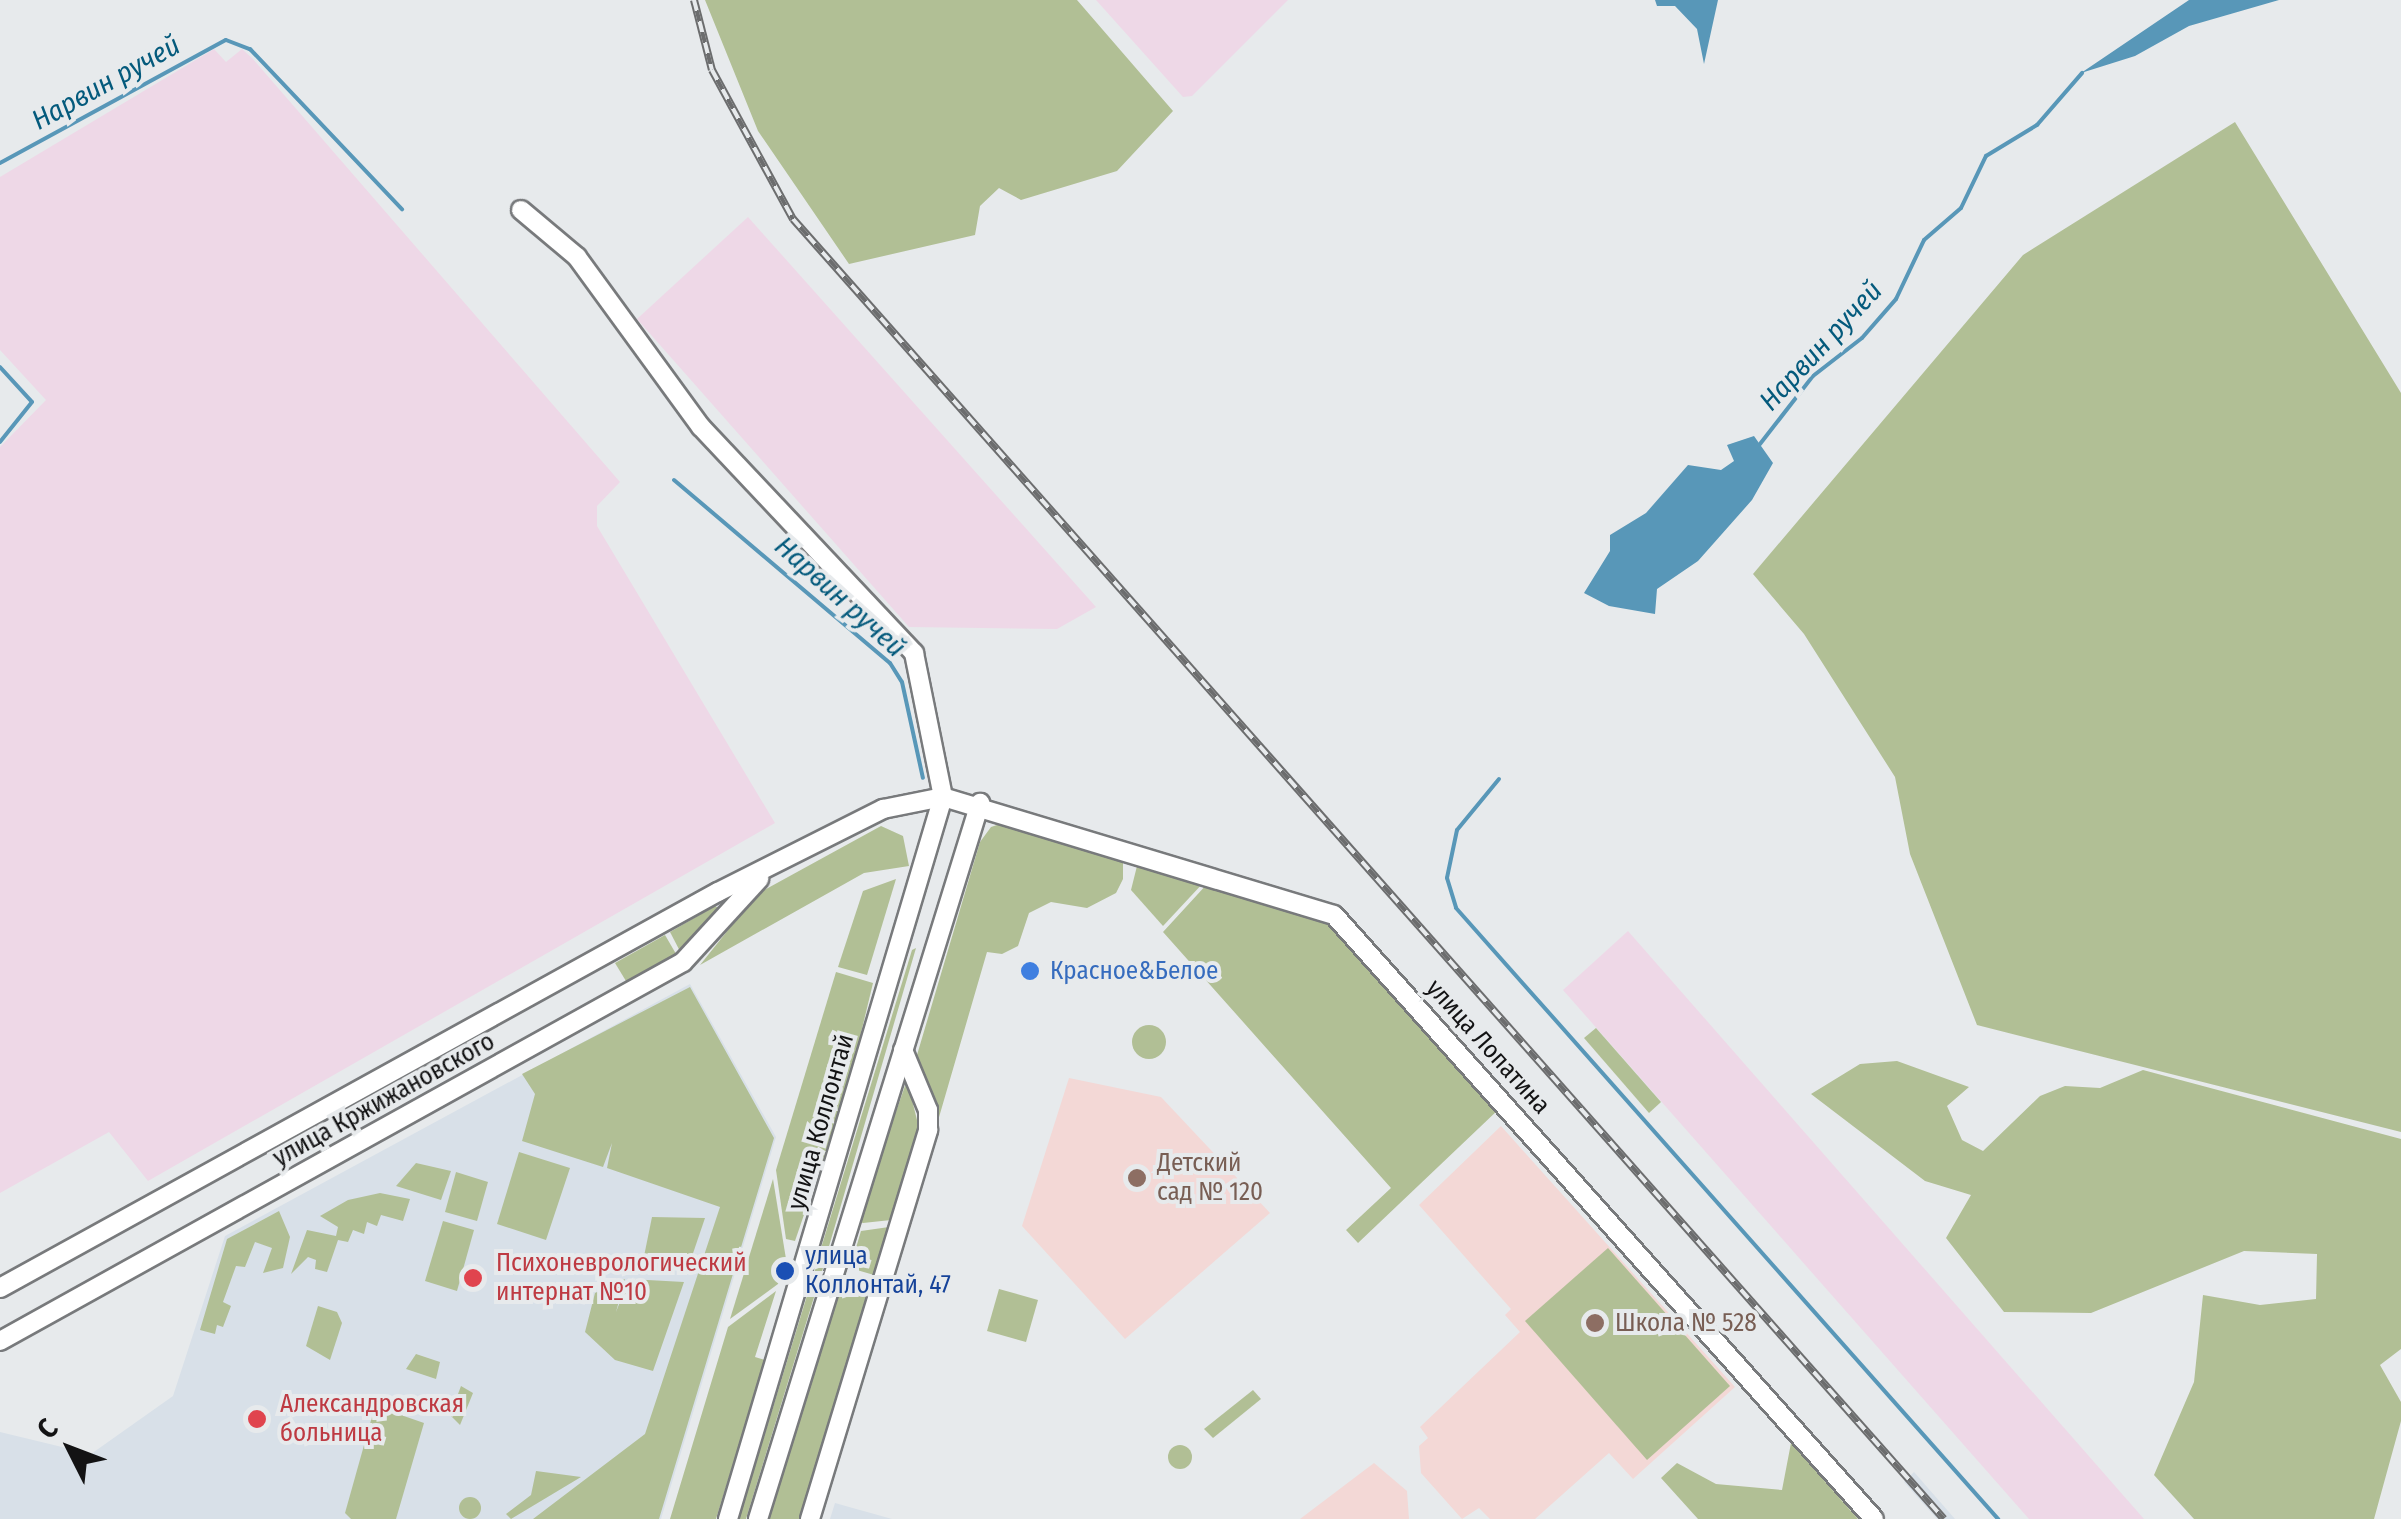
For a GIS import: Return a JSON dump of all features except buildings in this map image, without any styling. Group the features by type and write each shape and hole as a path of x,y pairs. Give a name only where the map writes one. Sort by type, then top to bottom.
{"street":[{"path":"522,210 577,257 701,426 914,654 944,796"},
{"name":"улица Лопатина","path":"944,796 980,803 1334,916 1874,1519"},
{"name":"улица Кржижановского","path":"0,1288 718,892 882,809 944,796"},
{"name":"улица Коллонтай","path":"728,1519 944,796"},
{"path":"758,1519 980,803"},
{"name":"улица Кржижановского","path":"0,1341 684,962 766,871"},
{"path":"718,892 729,910"},
{"path":"810,1519 928,1130 928,1110 903,1050"}],"shaded area":[{"path":"1096,0 1288,0 1192,96 1183,97"},
{"path":"214,49 226,62 242,49 252,58 620,482 597,506 597,526 775,823 148,1181 109,1132 0,1193 0,447 46,400 0,350 0,177"},
{"path":"748,217 1096,607 1057,629 909,627 637,319"},
{"path":"1628,931 2144,1519 2029,1519 1563,990"},
{"name":"Психоневрологический интернат №10","path":"690,984 776,1137 661,1519 0,1519 0,1432 91,1454 173,1396 225,1236"},
{"name":"Детский сад № 120","path":"1069,1078 1161,1097 1270,1213 1125,1339 1022,1226"},
{"name":"Школа № 528","path":"1501,1126 1735,1387 1633,1479 1609,1453 1535,1519 1490,1519 1479,1508 1462,1519 1421,1473 1419,1446 1428,1438 1420,1427 1520,1332 1505,1315 1511,1309 1419,1205"},
{"path":"1374,1463 1407,1491 1409,1519 1300,1519"},
{"path":"1914,1472 1955,1519 1937,1519 1904,1482"},
{"path":"835,1503 892,1519 830,1519"}],"green space":[{"path":"705,0 1077,0 1173,111 1117,171 1021,200 999,188 980,206 975,235 849,264 758,131"},
{"path":"2235,122 2401,393 2401,1132 1977,1025 1910,854 1895,777 1804,634 1753,574 2023,255"},
{"path":"1006,822 1123,857 1123,879 1116,893 1087,908 1051,902 1029,913 1018,946 1002,954 987,952 935,1131 917,1055 980,842 991,827"},
{"path":"881,826 903,836 909,866 864,873 700,965 757,894"},
{"path":"1138,862 1204,882 1163,926 1131,890"},
{"path":"896,879 867,975 838,967 863,891"},
{"path":"1208,883 1334,926 1499,1109 1358,1243 1346,1230 1391,1188 1163,932"},
{"path":"715,906 720,909 683,957 670,932"},
{"path":"665,935 679,959 629,986 615,963"},
{"path":"916,948 825,1260 818,1258 912,950"},
{"path":"836,972 873,983 849,1083 795,1241 786,1239 776,1170"},
{"path":"690,987 774,1138 659,1519 533,1519 645,1434 720,1207 607,1168 612,1143 603,1167 522,1141 535,1094 522,1074"},
{"path":"1149,1025 1161,1030 1166,1042 1161,1054 1149,1059 1137,1054 1132,1042 1137,1030"},
{"path":"1596,1028 1661,1102 1649,1113 1584,1038"},
{"path":"1897,1061 1969,1087 1947,1106 1962,1140 1983,1151 2040,1096 2065,1086 2100,1088 2143,1070 2401,1139 2401,1349 2380,1365 2401,1402 2401,1421 2374,1519 2194,1519 2154,1475 2194,1382 2203,1295 2260,1305 2316,1299 2317,1254 2244,1251 2091,1313 2004,1312 1946,1238 1971,1195 1925,1181 1811,1094 1860,1064"},
{"path":"907,1080 919,1128 891,1220 863,1223 858,1221"},
{"path":"519,1152 570,1168 546,1240 497,1224"},
{"path":"416,1163 451,1171 441,1200 396,1186"},
{"path":"456,1172 488,1182 477,1221 445,1212"},
{"path":"773,1179 786,1259 778,1284 730,1319"},
{"path":"380,1193 410,1199 403,1221 381,1215 377,1226 367,1222 364,1234 353,1230 348,1242 338,1240 327,1272 315,1269 316,1260 308,1257 291,1274 307,1230 336,1236 338,1227 320,1216 348,1200"},
{"path":"279,1211 290,1237 283,1268 263,1273 272,1248 255,1242 245,1267 236,1266 223,1302 231,1306 223,1327 217,1325 215,1334 200,1330 227,1239"},
{"path":"652,1217 705,1218 687,1271 642,1266"},
{"path":"443,1221 474,1230 457,1291 425,1281"},
{"path":"889,1227 874,1275 850,1268 861,1231"},
{"path":"1608,1248 1730,1386 1647,1460 1525,1321"},
{"path":"816,1266 823,1268 746,1519 739,1519"},
{"path":"843,1274 873,1282 801,1519 768,1519"},
{"path":"625,1279 616,1312 629,1279 684,1282 653,1371 615,1360 585,1332 595,1293"},
{"path":"999,1289 1038,1300 1026,1342 987,1331"},
{"path":"776,1291 755,1357 765,1360 716,1519 670,1519 728,1327"},
{"path":"318,1306 337,1312 342,1323 330,1360 306,1346"},
{"path":"416,1354 440,1362 436,1379 406,1369"},
{"path":"461,1386 473,1393 460,1425 450,1415"},
{"path":"1253,1390 1261,1399 1213,1438 1204,1429"},
{"path":"375,1406 424,1423 396,1519 351,1519 345,1513"},
{"path":"1791,1443 1858,1519 1698,1519 1661,1478 1677,1463 1716,1484 1782,1490"},
{"path":"1180,1445 1189,1448 1189,1466 1180,1469 1171,1466 1168,1457 1171,1448"},
{"path":"536,1471 581,1477 511,1519 506,1514 531,1495"},
{"path":"470,1497 478,1500 478,1516 470,1519 462,1516 459,1508 462,1500"}],"water":[{"path":"1655,0 1718,0 1704,64 1697,29 1675,6 1657,6"},
{"path":"2189,0 2279,0 2189,26 2135,56 2081,73"},
{"path":"1754,436 1773,463 1752,500 1698,561 1657,589 1655,614 1609,606 1584,593 1610,551 1610,535 1646,513 1688,465 1721,470 1734,461 1727,445"}],"waterway":[{"name":"Нарвин ручей","path":"0,163 226,40 250,49 402,209"},
{"name":"Нарвин ручей","path":"1760,444 1813,376 1862,338 1896,299 1924,240 1961,208 1986,156 2037,125 2082,73"},
{"name":"Нарвин ручей","path":"0,367 32,402 0,442"},
{"name":"Нарвин ручей","path":"674,480 890,663 902,682 923,778"},
{"path":"1499,779 1457,830 1447,878 1456,908 1998,1519"}],"railway":[{"path":"694,0 712,70 793,219 1944,1519"}],"place":[{"name":"Красное&Белое","path":"1030,971"},
{"name":"Детский сад № 120","path":"1137,1178"},
{"name":"улица Коллонтай, 47","path":"785,1271"},
{"name":"Психоневрологический интернат №10","path":"473,1278"},
{"name":"Школа № 528","path":"1595,1323"},
{"name":"Александровская больница","path":"257,1419"}]}
